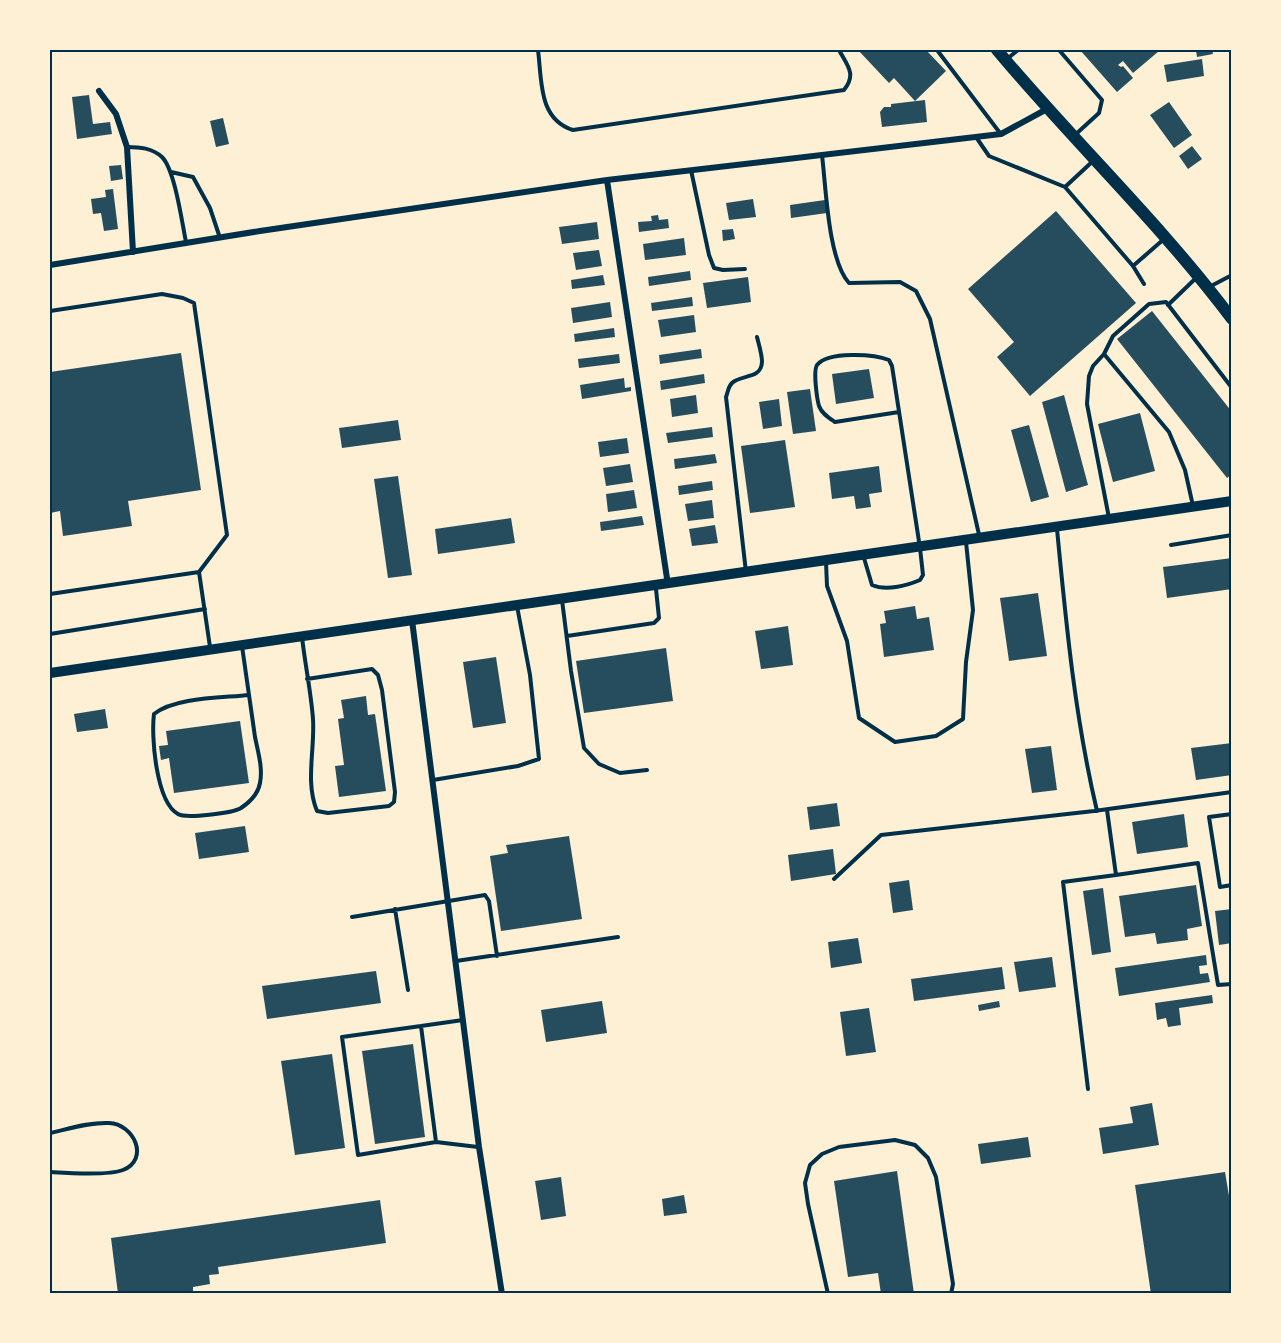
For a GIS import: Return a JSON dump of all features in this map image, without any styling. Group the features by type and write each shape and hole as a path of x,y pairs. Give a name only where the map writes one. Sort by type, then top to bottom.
{"main road":[{"path":"997,50 1047,109 1136,202 1232,319"}],"street":[{"path":"99,91 116,114 127,147 133,252"},
{"path":"50,266 187,243 608,180 1000,134 1047,109"},
{"path":"608,180 668,585"},
{"path":"50,673 668,585 1232,501"},
{"path":"412,620 479,1147 502,1293"}],"lane":[{"path":"538,50 546,108 562,127 573,130 844,90 850,83 852,75 839,50"},
{"path":"937,50 1000,134"},
{"path":"1006,60 1018,50"},
{"path":"1059,50 1102,100 1099,113 1073,137"},
{"path":"975,137 989,156 1065,187 1133,266 1144,284"},
{"path":"127,147 144,147 162,158 171,172 187,243"},
{"path":"822,155 834,250 841,274 849,283 900,282 916,291 930,319 980,539"},
{"path":"1065,187 1095,160"},
{"path":"691,170 709,255 714,268 745,269"},
{"path":"171,172 193,177 210,208 220,238"},
{"path":"1133,266 1166,238"},
{"path":"1208,288 1232,275"},
{"path":"1168,305 1198,276"},
{"path":"50,311 162,294 183,298 194,303 227,535 199,572 50,594"},
{"path":"1110,520 1087,404 1089,376 1113,336 1149,304 1166,302 1232,388"},
{"path":"747,573 726,397 729,385 738,378 753,376 759,370 762,363 758,337"},
{"path":"1104,354 1169,432 1185,470 1193,507"},
{"path":"864,556 872,585 880,588 910,584 920,580 923,574 920,548 892,366 889,360 878,356 856,355 827,359 818,364 814,372 819,407 826,417 836,422 899,412"},
{"path":"1057,528 1066,620 1085,758 1097,811"},
{"path":"1171,544 1232,535"},
{"path":"826,562 827,586 847,641 859,718 895,742 926,738 936,736 963,719 966,662 973,610 966,541"},
{"path":"199,572 210,650"},
{"path":"567,636 654,623 659,618 656,586"},
{"path":"562,599 584,748 598,764 620,773 647,770"},
{"path":"432,780 518,766 538,759 530,675 517,606"},
{"path":"50,633 205,609"},
{"path":"301,636 307,679 313,720 311,765 313,801 317,811 328,813 389,806 394,802 395,792 382,690 378,675 372,669 307,679"},
{"path":"242,645 260,770 257,793 239,810 188,817 177,814 166,799 159,783 154,714 163,707 177,704 249,695"},
{"path":"834,879 881,835 1107,810 1232,792"},
{"path":"1107,810 1116,875"},
{"path":"1232,814 1209,817 1220,887 1232,885"},
{"path":"1088,1089 1063,882 1198,863 1218,986 1232,984"},
{"path":"352,916 485,895 489,901 496,956"},
{"path":"395,909 408,990"},
{"path":"456,962 618,937"},
{"path":"463,1020 342,1037 358,1155 436,1142 479,1147"},
{"path":"421,1026 436,1142"},
{"path":"50,1132 109,1123 126,1128 135,1141 137,1150 136,1158 131,1165 115,1172 50,1172"},
{"path":"828,1293 805,1183 810,1165 822,1154 839,1147 895,1140 915,1145 928,1158 936,1177 953,1284 951,1293"}],"building":[{"path":"858,50 926,50 946,71 915,101 894,78 889,83"},
{"path":"1080,50 1159,51 1133,73 1123,61 1118,65 1123,66 1133,78 1117,92"},
{"path":"1196,50 1212,50 1213,54 1197,57"},
{"path":"1202,59 1204,76 1167,82 1164,65"},
{"path":"89,95 93,124 110,122 112,134 77,139 72,97"},
{"path":"925,100 927,122 882,127 880,112 884,107"},
{"path":"1169,102 1192,135 1174,148 1150,115"},
{"path":"223,118 229,144 216,147 210,121"},
{"path":"1192,146 1202,159 1188,169 1179,156"},
{"path":"121,165 123,179 111,181 109,166"},
{"path":"113,189 118,229 104,231 101,213 93,214 91,199 106,197 105,190"},
{"path":"753,199 756,217 729,220 726,203"},
{"path":"825,200 827,213 791,218 790,205"},
{"path":"1056,211 1136,303 1030,396 997,357 1014,342 968,289"},
{"path":"658,215 659,220 668,219 669,228 639,232 638,222 652,221 651,216"},
{"path":"597,222 599,239 562,244 559,227"},
{"path":"733,229 735,239 723,241 722,230"},
{"path":"684,238 686,255 645,260 643,244"},
{"path":"599,250 602,266 576,270 573,253"},
{"path":"690,271 691,280 649,286 648,277"},
{"path":"603,275 605,285 572,289 571,280"},
{"path":"748,277 751,302 707,308 703,283"},
{"path":"692,297 693,306 652,311 651,303"},
{"path":"610,302 612,317 573,323 571,308"},
{"path":"1152,311 1232,412 1232,474 1227,478 1117,339"},
{"path":"694,315 696,332 661,337 658,320"},
{"path":"614,328 615,337 575,342 574,334"},
{"path":"701,349 702,358 660,364 659,355"},
{"path":"181,353 201,490 128,501 132,526 63,536 60,511 50,513 50,372"},
{"path":"619,354 620,363 579,368 578,359"},
{"path":"869,369 874,398 836,404 832,374"},
{"path":"704,374 705,383 661,390 660,381"},
{"path":"624,378 625,388 631,387 631,391 582,399 580,385"},
{"path":"810,389 816,431 793,434 787,392"},
{"path":"696,395 698,413 672,417 670,399"},
{"path":"1064,395 1088,485 1066,492 1042,402"},
{"path":"779,399 782,426 763,429 759,402"},
{"path":"1140,413 1155,471 1113,482 1098,424"},
{"path":"398,420 401,440 342,448 339,428"},
{"path":"1029,425 1049,497 1031,502 1011,430"},
{"path":"712,427 713,437 668,443 666,433"},
{"path":"627,438 629,453 600,457 598,442"},
{"path":"785,440 795,507 750,513 741,446"},
{"path":"715,454 717,463 675,469 674,459"},
{"path":"630,464 633,482 606,486 603,468"},
{"path":"879,466 882,492 869,494 871,507 856,509 854,496 832,499 829,473"},
{"path":"398,476 412,575 388,578 374,479"},
{"path":"712,481 713,490 679,495 678,486"},
{"path":"634,490 637,508 608,512 606,494"},
{"path":"712,500 714,518 688,521 685,504"},
{"path":"642,516 644,525 601,531 600,522"},
{"path":"511,518 515,543 438,554 435,529"},
{"path":"715,525 718,543 692,546 689,529"},
{"path":"1232,558 1232,589 1167,598 1163,567"},
{"path":"1038,593 1047,656 1009,661 1000,598"},
{"path":"915,606 917,619 929,617 934,650 884,657 880,624 886,623 884,611"},
{"path":"788,626 793,665 761,669 755,631"},
{"path":"666,648 673,701 584,713 576,661"},
{"path":"496,657 506,723 473,728 463,662"},
{"path":"366,696 368,715 375,714 386,791 339,797 335,766 344,765 338,719 344,718 341,700"},
{"path":"105,709 108,728 77,732 74,714"},
{"path":"240,721 249,783 174,793 169,758 161,760 159,746 168,745 166,731"},
{"path":"1232,743 1232,775 1196,780 1191,748"},
{"path":"1051,746 1057,790 1032,793 1025,749"},
{"path":"837,803 840,826 810,830 807,807"},
{"path":"1184,814 1188,847 1137,854 1132,822"},
{"path":"245,826 249,852 199,859 195,833"},
{"path":"569,836 582,919 501,931 490,856 508,853 506,845"},
{"path":"833,849 836,874 791,881 788,855"},
{"path":"909,880 913,910 893,913 889,883"},
{"path":"1196,885 1202,926 1187,929 1188,940 1157,944 1155,933 1125,937 1119,896"},
{"path":"1103,888 1111,952 1092,955 1083,891"},
{"path":"1232,909 1232,943 1219,945 1215,911"},
{"path":"858,938 862,963 831,968 828,942"},
{"path":"1206,955 1207,965 1199,966 1200,974 1208,973 1210,982 1119,996 1115,968"},
{"path":"1052,957 1056,987 1019,992 1014,962"},
{"path":"1002,967 1005,989 914,1001 911,979"},
{"path":"376,971 381,1003 267,1019 262,986"},
{"path":"1212,995 1213,1003 1179,1008 1181,1025 1168,1027 1166,1018 1157,1020 1155,1003"},
{"path":"602,1001 607,1033 546,1042 541,1010"},
{"path":"999,1001 1000,1007 979,1011 978,1005"},
{"path":"869,1008 876,1052 846,1056 840,1012"},
{"path":"413,1044 425,1137 375,1144 362,1051"},
{"path":"332,1054 345,1148 295,1155 281,1061"},
{"path":"1152,1103 1159,1145 1103,1154 1099,1128 1133,1123 1130,1107"},
{"path":"1028,1137 1031,1157 981,1164 978,1144"},
{"path":"897,1171 914,1294 881,1294 878,1273 848,1277 834,1181"},
{"path":"1225,1172 1232,1214 1232,1294 1151,1294 1135,1185"},
{"path":"561,1177 566,1216 541,1220 535,1181"},
{"path":"684,1195 687,1213 664,1216 662,1199"},
{"path":"380,1200 386,1243 218,1267 219,1274 209,1275 210,1284 193,1287 193,1294 118,1294 111,1238"}]}
